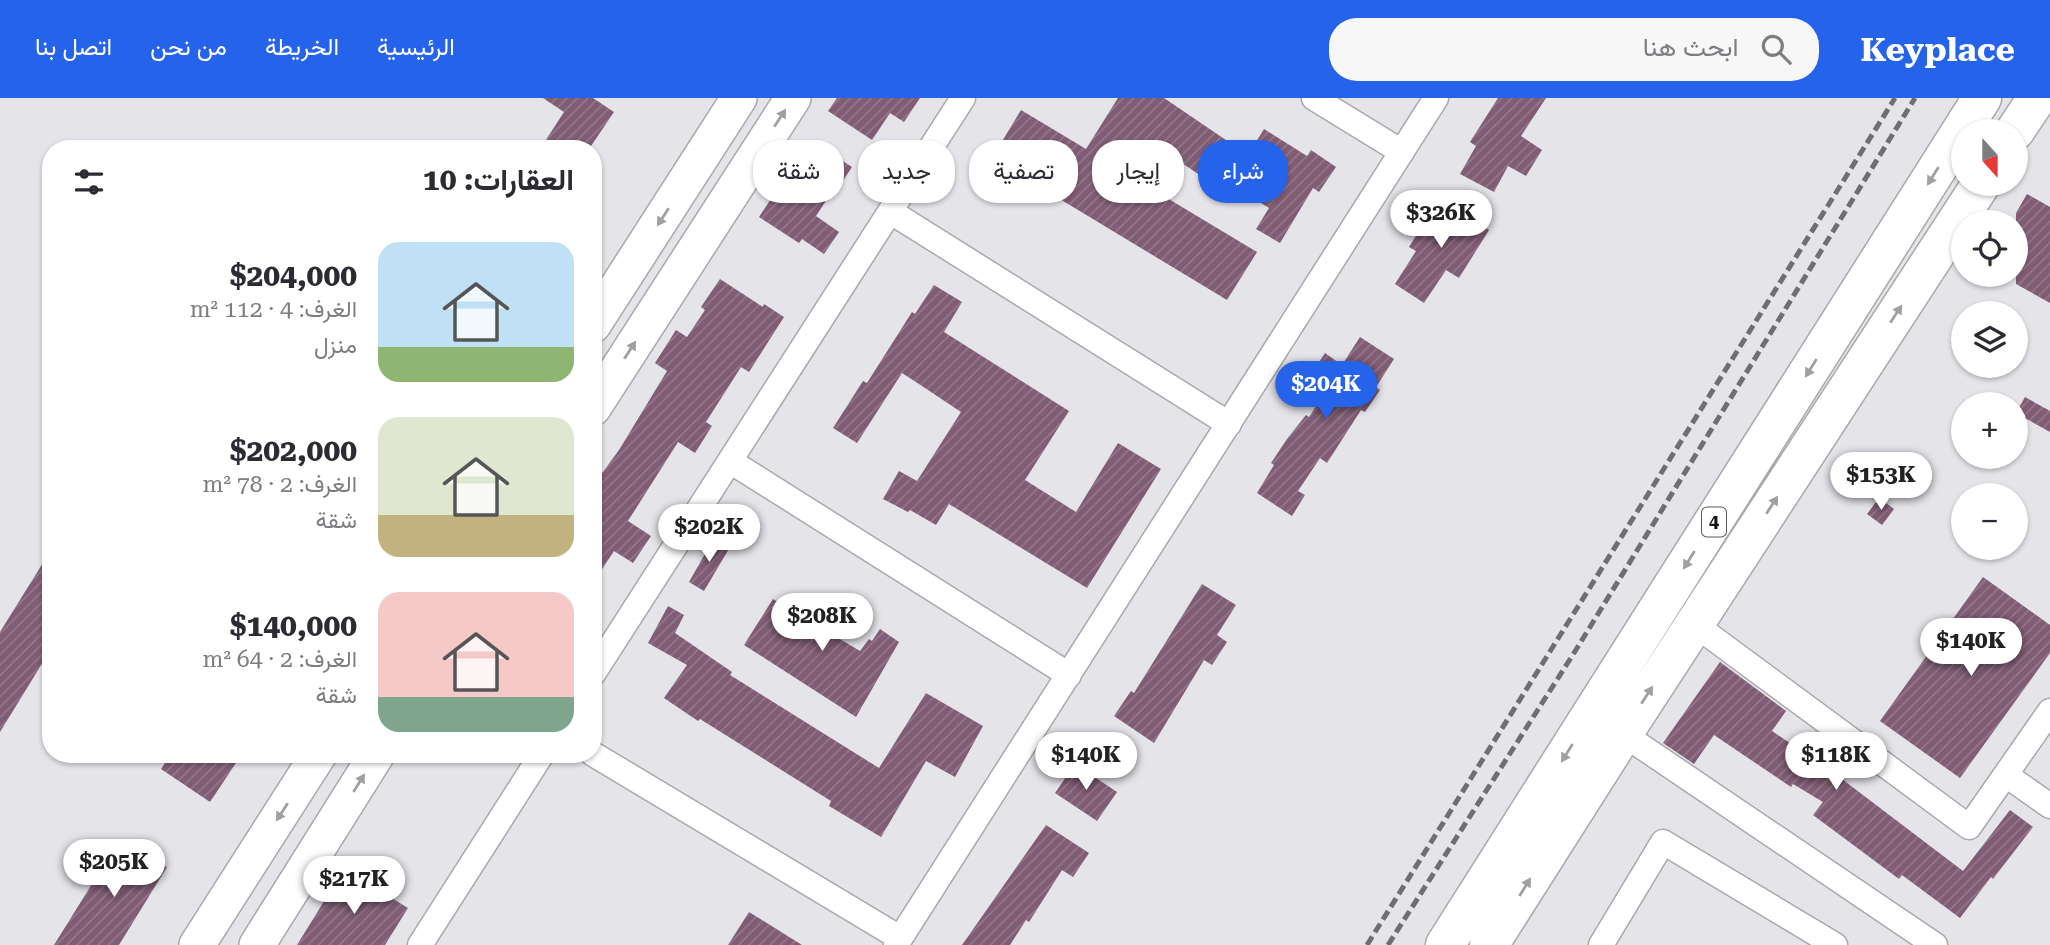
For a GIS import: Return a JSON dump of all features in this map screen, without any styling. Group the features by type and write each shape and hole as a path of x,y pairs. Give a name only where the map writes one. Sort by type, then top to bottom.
{"main road":[{"name":"4","path":"1445,945 1982,98"},
{"path":"2023,119 2037,98"},
{"name":"4","path":"1489,945 1694,624 1973,196"}],"street":[{"path":"602,311 739,98"},
{"path":"602,394 793,98"},
{"path":"602,660 963,98"},
{"path":"1314,98 1402,152"},
{"path":"602,760 898,942 1436,98"},
{"path":"891,212 1229,424"},
{"path":"730,461 1069,675"},
{"path":"1694,624 1969,827 2050,711"},
{"path":"1623,734 1935,945"},
{"path":"197,945 313,763"},
{"path":"257,945 371,763"},
{"path":"420,945 536,763"},
{"path":"2006,775 2050,806"},
{"path":"1601,945 1663,842 1835,945"}],"building":[{"path":"543,98 593,98 614,112 595,140 546,140 564,112"},
{"path":"837,98 920,98 904,122 890,113 872,140 828,111"},
{"path":"1118,98 1164,98 1226,140 1198,140 1198,174 1184,164 1184,140 1092,140 1092,203 1175,203 1257,252 1227,300 1066,203 1078,203 1078,144 1086,149"},
{"path":"1498,98 1546,98 1521,136 1542,150 1526,176 1508,166 1494,192 1460,174 1476,146 1470,142"},
{"path":"1021,110 1071,140 1003,140"},
{"path":"1264,129 1282,140 1257,140"},
{"path":"1288,144 1307,156 1311,150 1336,167 1319,192 1313,188 1280,243 1256,229 1269,208 1261,203 1288,203"},
{"path":"844,162 852,167 844,180"},
{"path":"2028,195 2050,207 2050,303 2021,287 2028,287 2028,210 2018,210"},
{"path":"1439,199 1489,230 1459,278 1446,270 1424,303 1395,284 1416,251 1409,247"},
{"path":"768,203 824,203 816,216 839,232 824,254 802,239 799,243 759,217"},
{"path":"720,279 763,307 764,304 784,317 749,372 741,367 706,422 712,426 695,453 678,442 628,521 651,536 633,563 614,551 602,569 602,473 667,371 655,363 676,330 687,337 705,310 701,307"},
{"path":"934,285 962,302 944,332 1069,411 1025,480 1076,512 1118,443 1161,469 1087,588 949,504 936,525 883,499 899,471 917,481 961,412 902,373 857,443 833,428 863,381 867,383 912,312 915,314"},
{"path":"1360,337 1394,359 1376,387 1380,390 1365,412 1361,410 1327,463 1320,458 1298,491 1305,495 1292,516 1257,493 1274,465 1271,463 1287,439 1306,415 1309,417 1328,388 1310,376 1325,353 1342,365"},
{"path":"2028,399 2050,411 2050,432 2028,420"},
{"path":"1879,498 1894,509 1882,525 1867,514"},
{"path":"714,538 730,547 704,591 689,582"},
{"path":"42,564 42,664 0,732 0,632"},
{"path":"1983,577 2050,625 2050,653 1960,778 1880,721"},
{"path":"1202,584 1236,605 1217,635 1227,642 1212,665 1204,660 1154,743 1114,716 1131,691 1134,693"},
{"path":"824,593 845,606 828,632 860,651 869,639 872,641 880,629 899,642 856,717 744,645 773,599 806,620"},
{"path":"668,606 684,615 675,633 732,672 730,675 879,768 926,693 983,726 955,777 926,761 881,837 829,806 831,801 664,698 687,665 648,643"},
{"path":"1720,662 1786,711 1772,731 1830,770 1963,871 2010,810 2033,827 1960,918 1902,875 1899,879 1813,815 1823,802 1793,784 1791,787 1714,735 1694,764 1663,743"},
{"path":"165,763 236,763 210,802 161,769"},
{"path":"1075,764 1117,792 1097,821 1055,793"},
{"path":"1046,825 1089,853 1073,877 1062,870 1029,922 1026,920 1010,945 962,945"},
{"path":"120,839 167,867 119,945 54,945"},
{"path":"344,869 408,908 385,945 297,945"},
{"path":"749,912 802,945 728,945"}],"railway":[{"path":"1367,945 1895,98"},
{"path":"1388,945 1574,653 1915,98"}]}
